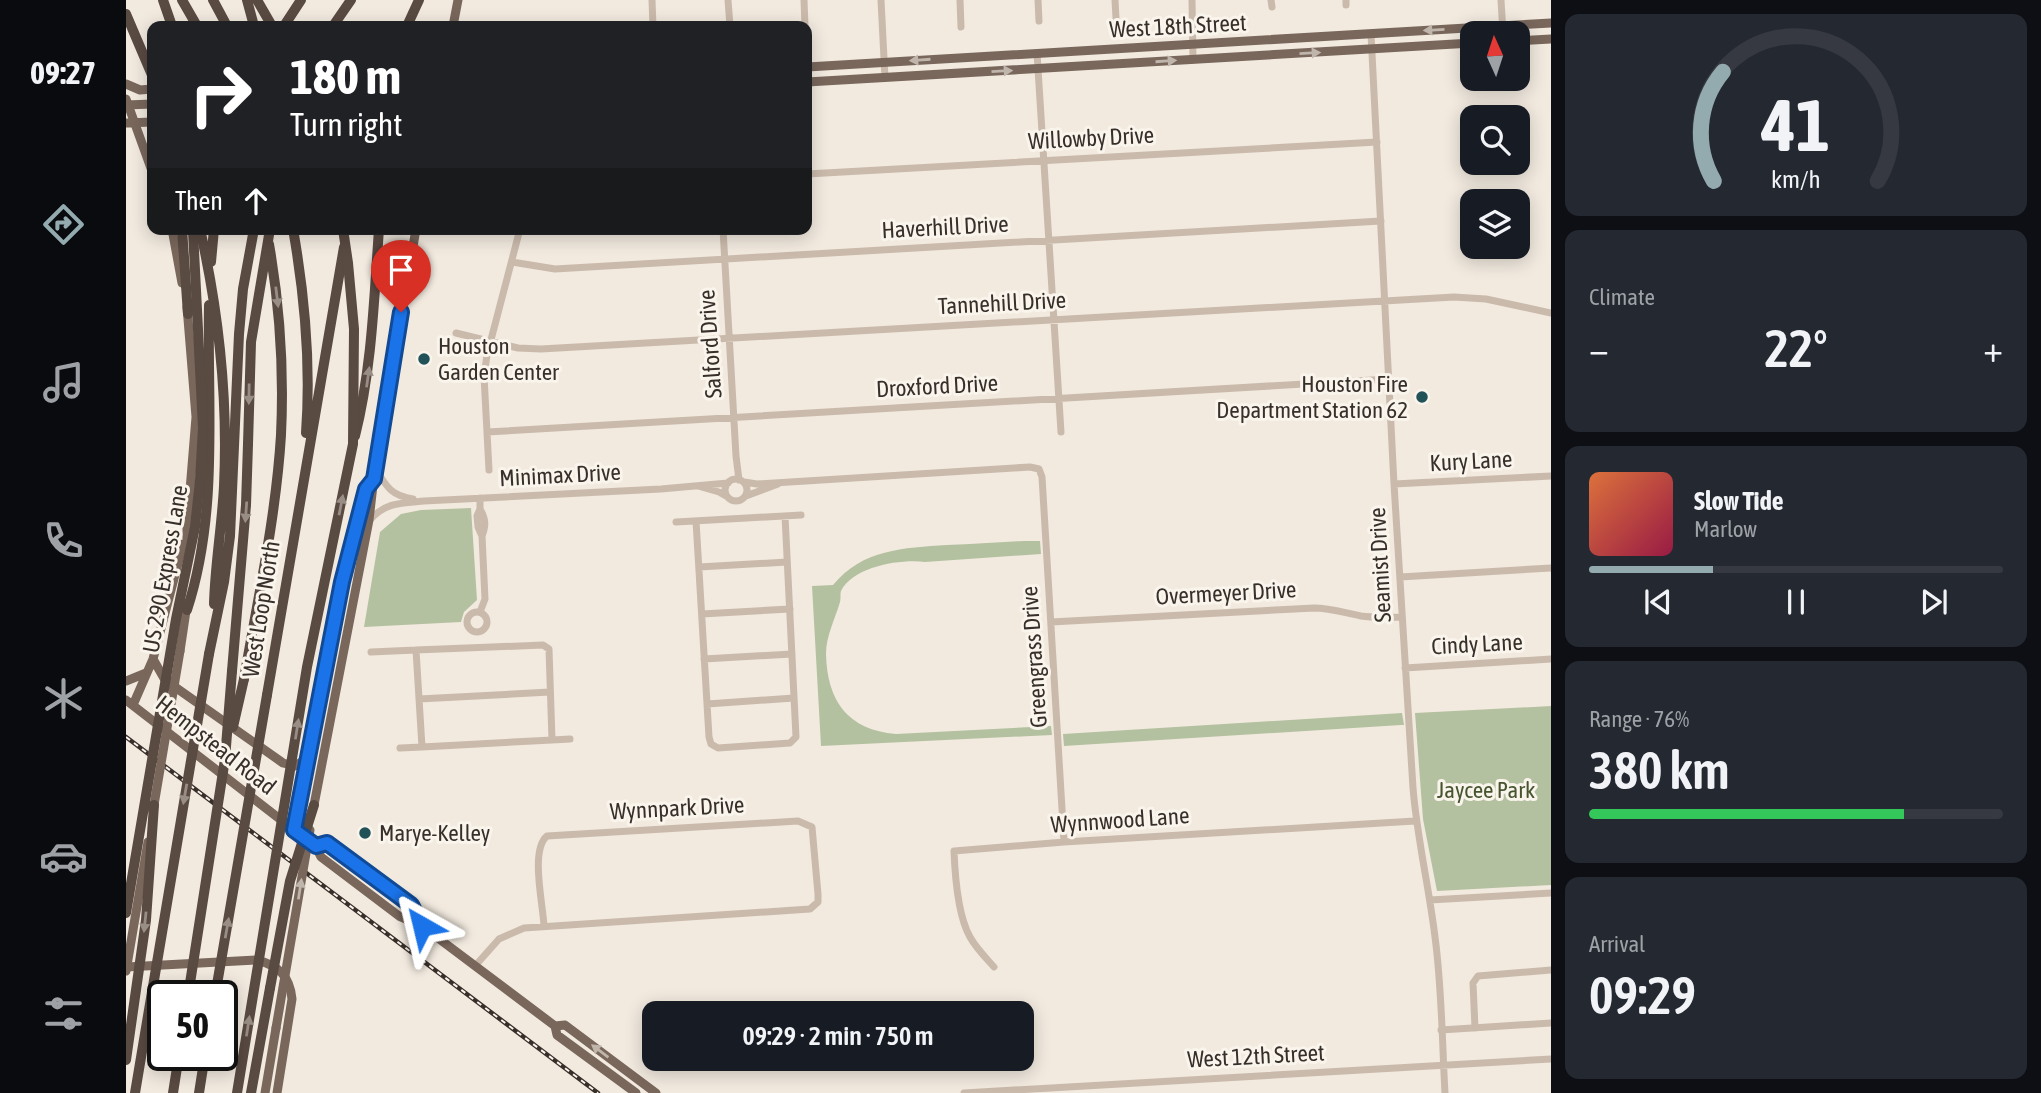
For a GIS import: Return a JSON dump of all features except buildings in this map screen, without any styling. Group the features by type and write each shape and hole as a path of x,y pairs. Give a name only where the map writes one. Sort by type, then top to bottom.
{"highway":[{"path":"163,0 170,21"},
{"path":"182,0 194,21"},
{"path":"213,0 224,21"},
{"path":"247,0 253,21"},
{"path":"257,0 269,21"},
{"path":"287,21 301,0"},
{"path":"337,21 352,0"},
{"path":"344,21 352,0"},
{"path":"409,21 419,0"},
{"path":"126,14 147,63"},
{"path":"182,235 188,314"},
{"name":"US 290 Express Lane","path":"126,913 176,619 195,527 200,480 203,428 193,235"},
{"path":"201,235 213,297 230,443"},
{"path":"187,610 194,589 209,476 209,289 214,235"},
{"path":"135,1093 214,626 224,485 243,289 253,235"},
{"name":"West Loop North","path":"190,980 225,759 246,505 251,342 267,235"},
{"path":"225,759 244,679 274,504 281,437 281,336 269,235"},
{"path":"294,235 300,270 309,402 303,479"},
{"name":"West Loop North","path":"218,980 330,336 344,235"},
{"path":"346,235 354,329 353,444"},
{"path":"237,1093 307,667 365,397 379,235"},
{"path":"126,1060 146,920 154,805"},
{"path":"251,1093 290,881 314,805"},
{"path":"174,1089 177,1071"}],"main road":[{"path":"454,21 458,0"},
{"name":"West 18th Street","path":"1530,26 1551,23"},
{"name":"West 18th Street","path":"812,67 1460,31"},
{"path":"1281,39 1281,55"},
{"path":"1530,40 1551,39"},
{"name":"West 18th Street","path":"812,82 1460,44"},
{"path":"961,58 962,73"},
{"path":"126,84 140,90 147,89"},
{"path":"147,104 127,103 130,123 147,158"},
{"path":"173,235 188,314 196,417 187,527 187,610 126,969 256,960 281,970 290,984 292,999 277,1093"},
{"path":"265,1093 328,723 369,520 375,468 415,235"},
{"path":"294,830 342,582 366,489 374,479"},
{"path":"130,703 153,660 176,579 187,527"},
{"path":"153,660 165,680 283,763 295,766 310,756"},
{"path":"126,681 146,673"},
{"name":"Hempstead Road","path":"130,703 316,846 321,857 399,916 422,926 555,1026 557,1035 636,1093"},
{"name":"Hempstead Road","path":"316,846 327,843 411,905 422,926"},
{"name":"Hempstead Road","path":"555,1026 565,1025 656,1093"}],"street":[{"path":"652,0 653,21"},
{"path":"728,0 730,21"},
{"path":"804,0 805,21"},
{"path":"881,0 885,78"},
{"path":"960,0 961,27"},
{"path":"1038,0 1039,21"},
{"path":"1115,0 1116,18"},
{"path":"1192,0 1193,60"},
{"path":"1501,0 1502,21"},
{"name":"Seamist Drive","path":"1371,34 1394,484 1415,821 1437,950 1445,1093"},
{"path":"1037,53 1061,432"},
{"name":"Willowby Drive","path":"812,174 1377,142"},
{"name":"Haverhill Drive","path":"512,262 555,269 1381,221"},
{"path":"489,470 484,376 519,235"},
{"name":"Salford Drive","path":"723,235 736,456 735,481"},
{"name":"Tannehill Drive","path":"456,333 518,348 541,349 1454,297 1486,299 1551,313"},
{"name":"Droxford Drive","path":"487,432 1390,379"},
{"name":"Minimax Drive","path":"369,520 391,504 424,501 698,486 735,481 757,484 1030,467 1040,470"},
{"name":"Minimax Drive","path":"375,468 396,495 424,501"},
{"name":"Greengrass Drive","path":"1040,470 1064,842"},
{"name":"Kury Lane","path":"1394,484 1551,476"},
{"path":"735,481 747,488 746,496 737,502 726,497 724,489 735,481"},
{"name":"Minimax Drive","path":"746,496 789,481"},
{"name":"Minimax Drive","path":"698,486 726,497"},
{"path":"480,498 477,516 482,536 485,599 480,612"},
{"path":"676,522 801,515"},
{"path":"696,521 711,744 718,748 742,747 786,744 794,741 797,733 785,516"},
{"path":"699,567 787,562"},
{"path":"1400,577 1551,568"},
{"name":"Overmeyer Drive","path":"1051,622 1314,607 1377,618 1402,617"},
{"path":"702,614 790,609"},
{"path":"474,632 483,630 487,625 487,618 480,612 473,612 468,617 467,624 474,632 475,648"},
{"path":"483,630 484,648"},
{"path":"371,652 543,645 549,649 552,740"},
{"path":"416,650 422,747"},
{"path":"704,659 792,654"},
{"name":"Cindy Lane","path":"1405,668 1551,659"},
{"path":"419,699 550,692"},
{"path":"707,704 794,698"},
{"path":"400,748 570,739"},
{"name":"Wynnpark Drive","path":"798,821 812,827 818,894 816,905 803,912 544,926 540,846 543,839 552,835 798,821"},
{"name":"Wynnwood Lane","path":"994,967 970,937 964,923 954,851 1415,821"},
{"path":"1430,900 1551,893"},
{"path":"475,966 493,944 505,935 524,928 544,926"},
{"path":"1475,1028 1473,983 1478,976 1551,970"},
{"path":"1441,1030 1551,1023"},
{"name":"West 12th Street","path":"964,1093 1551,1059"}],"green space":[{"path":"471,508 477,600 464,612 461,622 364,627 380,532 401,514 421,510"},
{"path":"1040,541 1041,554 891,563 856,576 847,582 841,591 827,641 827,671 836,699 843,710 865,726 879,731 896,734 1051,726 1052,735 821,746 812,586 833,585 857,564 900,549"},
{"name":"Jaycee Park","path":"1551,706 1551,885 1437,891 1423,819 1415,713"},
{"path":"1402,713 1404,725 1064,746 1063,734"}],"railway":[{"path":"126,737 598,1093"}],"place":[{"name":"Houston Garden Center","path":"424,359"},
{"name":"Houston Fire Department Station 62","path":"1422,397"},
{"name":"Marye-Kelley","path":"365,833"}],"route":[{"path":"401,312 374,479 366,489 342,582 294,830 316,846 327,843 411,905 422,926"}]}
